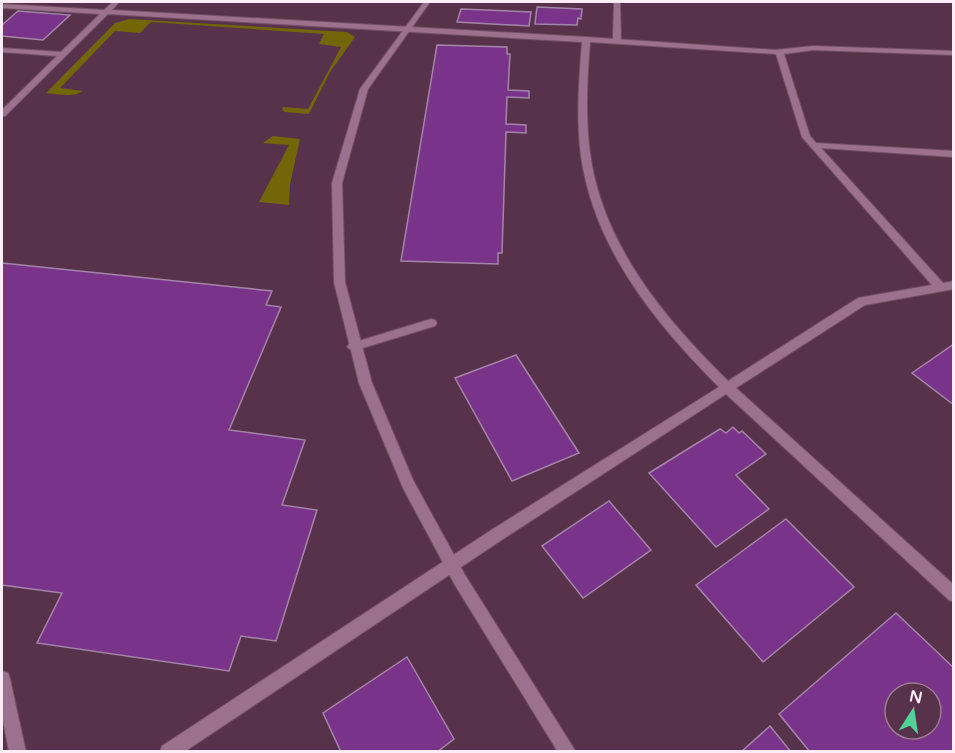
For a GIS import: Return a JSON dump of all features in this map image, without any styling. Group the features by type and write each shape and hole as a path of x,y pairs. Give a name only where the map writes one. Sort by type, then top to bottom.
{"street":[{"path":"2,114 116,2"},
{"path":"427,2 402,28 367,81 348,130 341,161 336,230 343,297 353,347 381,426 410,491 451,567 568,752"},
{"path":"617,2 618,41"},
{"path":"2,6 618,41 761,50 780,54 813,48 954,53"},
{"path":"585,39 583,140 588,173 620,255 658,313 726,387 954,595"},
{"path":"2,50 62,54"},
{"path":"780,54 806,137 947,286"},
{"path":"812,145 954,154"},
{"path":"168,752 726,387 862,301 947,286"},
{"path":"353,347 431,323"},
{"path":"2,679 18,752"}],"shaded area":[{"path":"129,19 347,32 355,37 330,72 309,114 282,110 283,107 308,109 341,47 319,44 324,34 151,22 140,33 115,31 60,88 83,91 70,95 46,93 115,23"},
{"path":"273,136 300,139 290,184 289,205 259,202 289,145 263,143"}],"building":[{"path":"537,7 582,9 581,19 578,18 577,25 535,24"},
{"path":"461,9 531,12 529,26 457,22"},
{"path":"18,11 70,15 43,40 2,36 2,25"},
{"path":"437,45 507,47 507,54 510,54 508,90 529,91 529,98 507,97 506,124 526,125 526,133 506,132 502,253 498,253 498,264 401,261"},
{"path":"2,263 272,291 266,305 281,307 229,430 305,440 282,505 317,510 276,641 241,636 229,671 37,643 62,593 2,585"},
{"path":"954,344 954,405 912,373"},
{"path":"516,355 579,453 512,481 455,378"},
{"path":"733,427 739,433 742,431 766,454 736,475 769,509 716,547 649,473 720,429 726,433"},
{"path":"609,501 651,550 583,598 542,546"},
{"path":"786,519 854,587 763,662 696,585"},
{"path":"896,613 954,668 954,752 810,752 779,714"},
{"path":"407,657 454,739 437,752 341,752 323,713"},
{"path":"770,726 791,752 741,752"}]}
